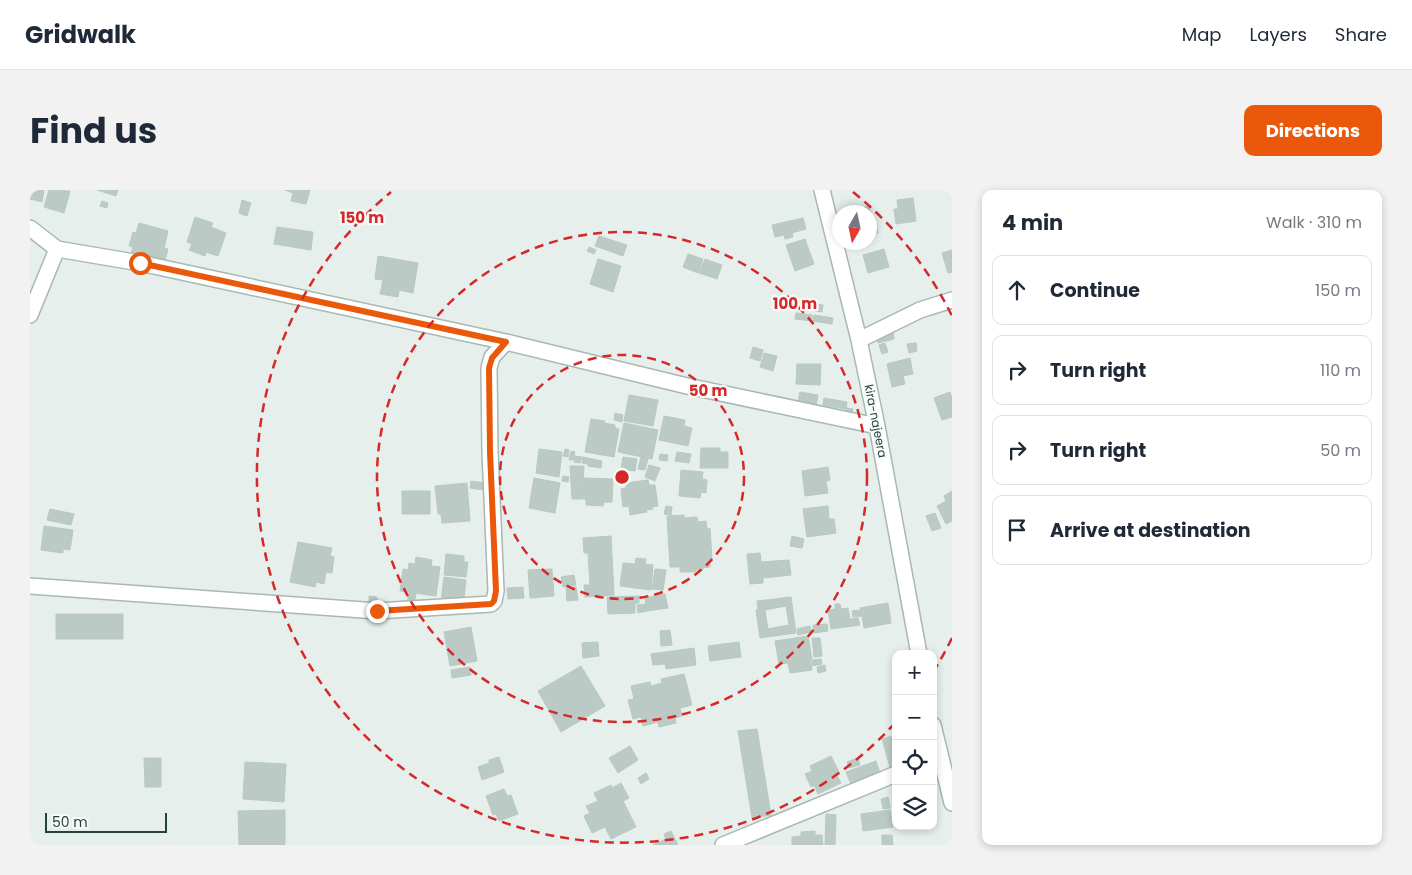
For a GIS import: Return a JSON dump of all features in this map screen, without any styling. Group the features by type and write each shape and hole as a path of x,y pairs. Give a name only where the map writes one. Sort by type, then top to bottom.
{"street":[{"name":"kira-najeera","path":"822,190 859,340 877,426 918,650"},
{"path":"30,228 57,249 140,263 506,342 687,386 877,426"},
{"path":"30,315 57,249"},
{"path":"859,340 920,310 952,300"},
{"path":"30,586 377,611 491,604 494,601 496,591 490,452 489,368 492,358 506,342"},
{"path":"937,761 952,803"},
{"path":"723,845 892,776"}],"building":[{"path":"30,190 44,190 42,202 30,199"},
{"path":"49,190 70,191 64,213 44,207"},
{"path":"97,190 118,190 116,196"},
{"path":"285,190 310,190 306,204 291,201 293,193"},
{"path":"913,198 916,221 896,224 894,209 898,209 897,200"},
{"path":"242,200 251,203 247,216 239,213"},
{"path":"102,201 108,203 107,208 100,206"},
{"path":"195,217 213,223 211,227 226,233 218,256 206,252 205,256 189,250 192,244 187,242"},
{"path":"803,218 806,229 792,233 793,237 785,239 784,235 775,237 772,225"},
{"path":"139,223 168,231 164,248 168,249 164,264 131,254 133,247 129,246 133,232 136,233"},
{"path":"277,227 313,232 311,250 274,244"},
{"path":"599,236 627,245 623,256 595,246"},
{"path":"805,239 814,264 795,271 786,245"},
{"path":"589,247 596,250 594,254 587,251"},
{"path":"884,249 889,267 868,273 863,255"},
{"path":"952,250 952,272 948,273 942,253"},
{"path":"688,254 703,259 698,273 683,267"},
{"path":"378,256 418,263 413,293 399,290 398,297 380,294 383,280 375,279"},
{"path":"598,259 621,266 613,292 590,284"},
{"path":"705,259 722,265 717,279 699,273"},
{"path":"816,304 823,305 822,312 815,311"},
{"path":"796,313 812,315 812,321 795,319"},
{"path":"814,315 833,318 832,324 813,321"},
{"path":"893,332 894,339 878,343 876,336"},
{"path":"885,343 888,352 882,354 879,345"},
{"path":"916,343 917,351 909,353 907,344"},
{"path":"753,347 763,350 760,361 750,358"},
{"path":"764,353 777,356 773,371 760,367"},
{"path":"910,358 913,374 903,376 905,384 892,387 887,364"},
{"path":"797,364 821,364 820,385 796,384"},
{"path":"800,392 818,395 816,406 798,402"},
{"path":"950,392 952,417 942,420 934,398"},
{"path":"629,395 658,400 653,426 624,421"},
{"path":"824,398 847,402 846,409 823,405"},
{"path":"847,408 853,409 852,413 846,411"},
{"path":"615,413 623,415 622,422 614,420"},
{"path":"664,416 685,420 684,426 692,428 688,446 659,440"},
{"path":"591,419 605,421 604,423 615,425 615,428 619,429 614,457 585,452"},
{"path":"624,423 658,430 652,459 618,452"},
{"path":"701,448 720,448 720,452 728,452 728,468 700,468"},
{"path":"539,449 562,452 559,477 536,473"},
{"path":"565,449 569,450 568,457 563,456"},
{"path":"571,451 575,452 573,460 569,460"},
{"path":"677,452 691,454 689,463 675,461"},
{"path":"660,454 668,455 667,461 659,460"},
{"path":"575,456 582,457 580,463 574,462"},
{"path":"583,457 602,461 601,468 582,463"},
{"path":"623,457 637,459 635,471 621,469"},
{"path":"641,457 648,459 645,470 638,469"},
{"path":"649,465 660,468 655,481 645,477"},
{"path":"570,466 584,466 582,499 572,499"},
{"path":"828,467 830,480 826,481 828,493 805,496 802,471"},
{"path":"681,470 703,472 702,479 707,480 706,493 701,492 700,498 679,496"},
{"path":"563,476 569,477 568,482 562,481"},
{"path":"534,478 560,483 555,513 529,508"},
{"path":"584,478 613,479 612,502 604,502 603,506 586,505 586,499 583,499"},
{"path":"648,480 649,485 655,485 658,506 646,510 647,512 630,515 629,506 623,507 621,489 626,488 626,483"},
{"path":"471,481 485,483 484,490 470,488"},
{"path":"467,483 470,521 442,523 441,514 438,514 435,486"},
{"path":"402,491 430,491 430,514 402,514"},
{"path":"952,491 952,521 946,524 937,506 946,501 944,496"},
{"path":"666,506 672,507 671,515 664,514"},
{"path":"828,506 829,519 834,519 836,533 807,537 803,509"},
{"path":"50,509 74,514 71,525 47,520"},
{"path":"935,513 941,528 932,531 926,516"},
{"path":"684,515 684,518 697,517 698,522 706,521 707,529 710,528 712,559 710,560 710,567 703,568 703,570 680,572 680,567 670,567 667,516"},
{"path":"44,526 73,530 70,550 63,549 63,553 41,550"},
{"path":"611,536 614,595 585,597 584,585 590,585 588,553 584,553 583,538"},
{"path":"792,536 804,539 802,548 790,546"},
{"path":"298,542 332,548 330,556 334,557 332,573 326,572 324,584 316,582 315,587 290,582"},
{"path":"760,553 761,562 789,560 791,575 763,578 763,583 750,584 747,554"},
{"path":"446,554 464,556 464,562 468,562 466,577 444,575"},
{"path":"416,557 432,560 431,566 440,567 436,596 400,591 403,569 408,570 409,563 415,564"},
{"path":"636,558 646,559 645,564 653,565 651,590 620,586 623,563 635,564"},
{"path":"552,569 554,596 530,598 528,570"},
{"path":"655,569 666,570 663,590 652,589"},
{"path":"574,575 576,585 563,587 561,577"},
{"path":"444,577 466,580 464,598 460,598 459,603 441,601"},
{"path":"523,587 524,598 508,599 507,588"},
{"path":"576,587 578,600 567,601 566,588"},
{"path":"409,593 416,594 414,604 407,603"},
{"path":"665,594 668,608 647,611 645,598"},
{"path":"369,596 377,597 377,603 369,602"},
{"path":"639,596 639,603 635,603 635,613 608,614 607,597"},
{"path":"791,597 796,633 760,638 756,610 758,609 757,601","holes":["786,606 789,625 768,629 765,610"]},
{"path":"888,603 891,623 864,628 862,616 853,617 852,611"},
{"path":"646,604 647,611 638,613 637,605"},
{"path":"835,604 840,604 841,609 848,608 850,619 858,618 860,625 831,629 828,610 835,609"},
{"path":"56,614 123,614 123,639 56,639"},
{"path":"827,624 828,631 814,633 813,625"},
{"path":"810,626 811,632 798,635 797,629"},
{"path":"471,627 477,661 450,666 444,632"},
{"path":"670,630 672,645 661,646 660,631"},
{"path":"808,636 812,670 790,673 788,663 779,664 775,641"},
{"path":"812,638 820,638 822,656 814,657"},
{"path":"598,642 599,656 583,658 582,643"},
{"path":"739,642 741,657 710,661 708,646"},
{"path":"694,648 696,665 666,669 665,664 653,665 651,654"},
{"path":"821,659 822,664 812,666 812,660"},
{"path":"825,665 826,671 818,673 817,667"},
{"path":"581,666 605,706 561,732 538,691"},
{"path":"470,667 471,675 452,678 451,670"},
{"path":"684,674 692,705 680,708 682,716 675,718 676,723 659,727 658,722 643,726 641,717 633,719 628,700 634,699 631,686 650,682 651,686 662,683 661,679"},
{"path":"757,729 771,815 752,818 738,731"},
{"path":"892,736 892,771 891,771 882,739"},
{"path":"630,746 638,760 618,773 609,758"},
{"path":"831,756 840,774 837,775 841,783 818,794 814,785 811,787 805,774 812,771 810,766"},
{"path":"499,757 504,772 482,780 478,767 489,763 489,760"},
{"path":"144,758 161,758 161,787 145,787"},
{"path":"858,758 860,765 849,768 847,762"},
{"path":"876,761 881,776 852,787 846,772"},
{"path":"245,762 286,764 284,802 243,799"},
{"path":"646,773 649,779 641,784 638,778"},
{"path":"621,783 629,798 623,801 636,827 611,839 605,827 592,833 584,816 590,813 586,806 598,801 594,793 611,785 612,788"},
{"path":"504,789 507,796 511,795 518,814 499,821 496,814 493,815 486,796"},
{"path":"888,797 890,808 883,809 881,799"},
{"path":"285,810 285,845 239,845 238,811"},
{"path":"890,810 892,827 863,831 861,814"},
{"path":"826,814 836,815 835,845 825,845"},
{"path":"671,831 678,845 653,845 666,839 664,834"},
{"path":"815,831 815,835 822,835 823,845 792,845 792,837 801,836 801,832"},
{"path":"882,835 892,835 893,845 882,845"}],"route":[{"path":"140,263 506,342 492,358 489,368 490,452 496,597 491,604 377,611"}]}
